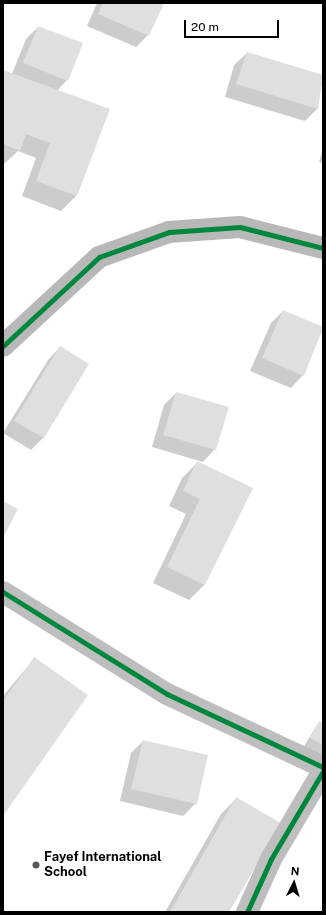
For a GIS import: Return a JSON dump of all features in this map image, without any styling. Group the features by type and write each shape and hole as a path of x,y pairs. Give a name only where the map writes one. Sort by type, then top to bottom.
{"street":[{"path":"3,346 99,257 169,232 240,227 323,248"},
{"path":"3,592 167,694 323,767"},
{"path":"248,912 270,859 323,772"}],"building":[{"path":"103,3 164,3 149,36 98,14"},
{"path":"38,26 83,43 68,81 23,63"},
{"path":"247,52 323,75 318,109 236,84"},
{"path":"3,70 110,109 77,196 36,181 50,143 26,134 20,151 3,144"},
{"path":"283,310 323,327 304,376 262,358"},
{"path":"60,346 89,364 44,438 14,421"},
{"path":"176,392 229,407 216,450 163,435"},
{"path":"197,461 253,488 205,585 167,567 200,499 183,491"},
{"path":"3,501 18,509 3,538"},
{"path":"34,657 88,695 3,816 3,701"},
{"path":"319,721 323,723 323,745 310,738"},
{"path":"143,740 208,755 197,804 131,789"},
{"path":"236,797 281,823 229,912 170,912"}],"cycle path":[{"path":"3,346 99,257 169,232 240,227 323,248"},
{"path":"3,592 167,694 323,767"},
{"path":"247,912 271,859 323,771"}],"place":[{"name":"Fayef International School","path":"36,865"}]}
